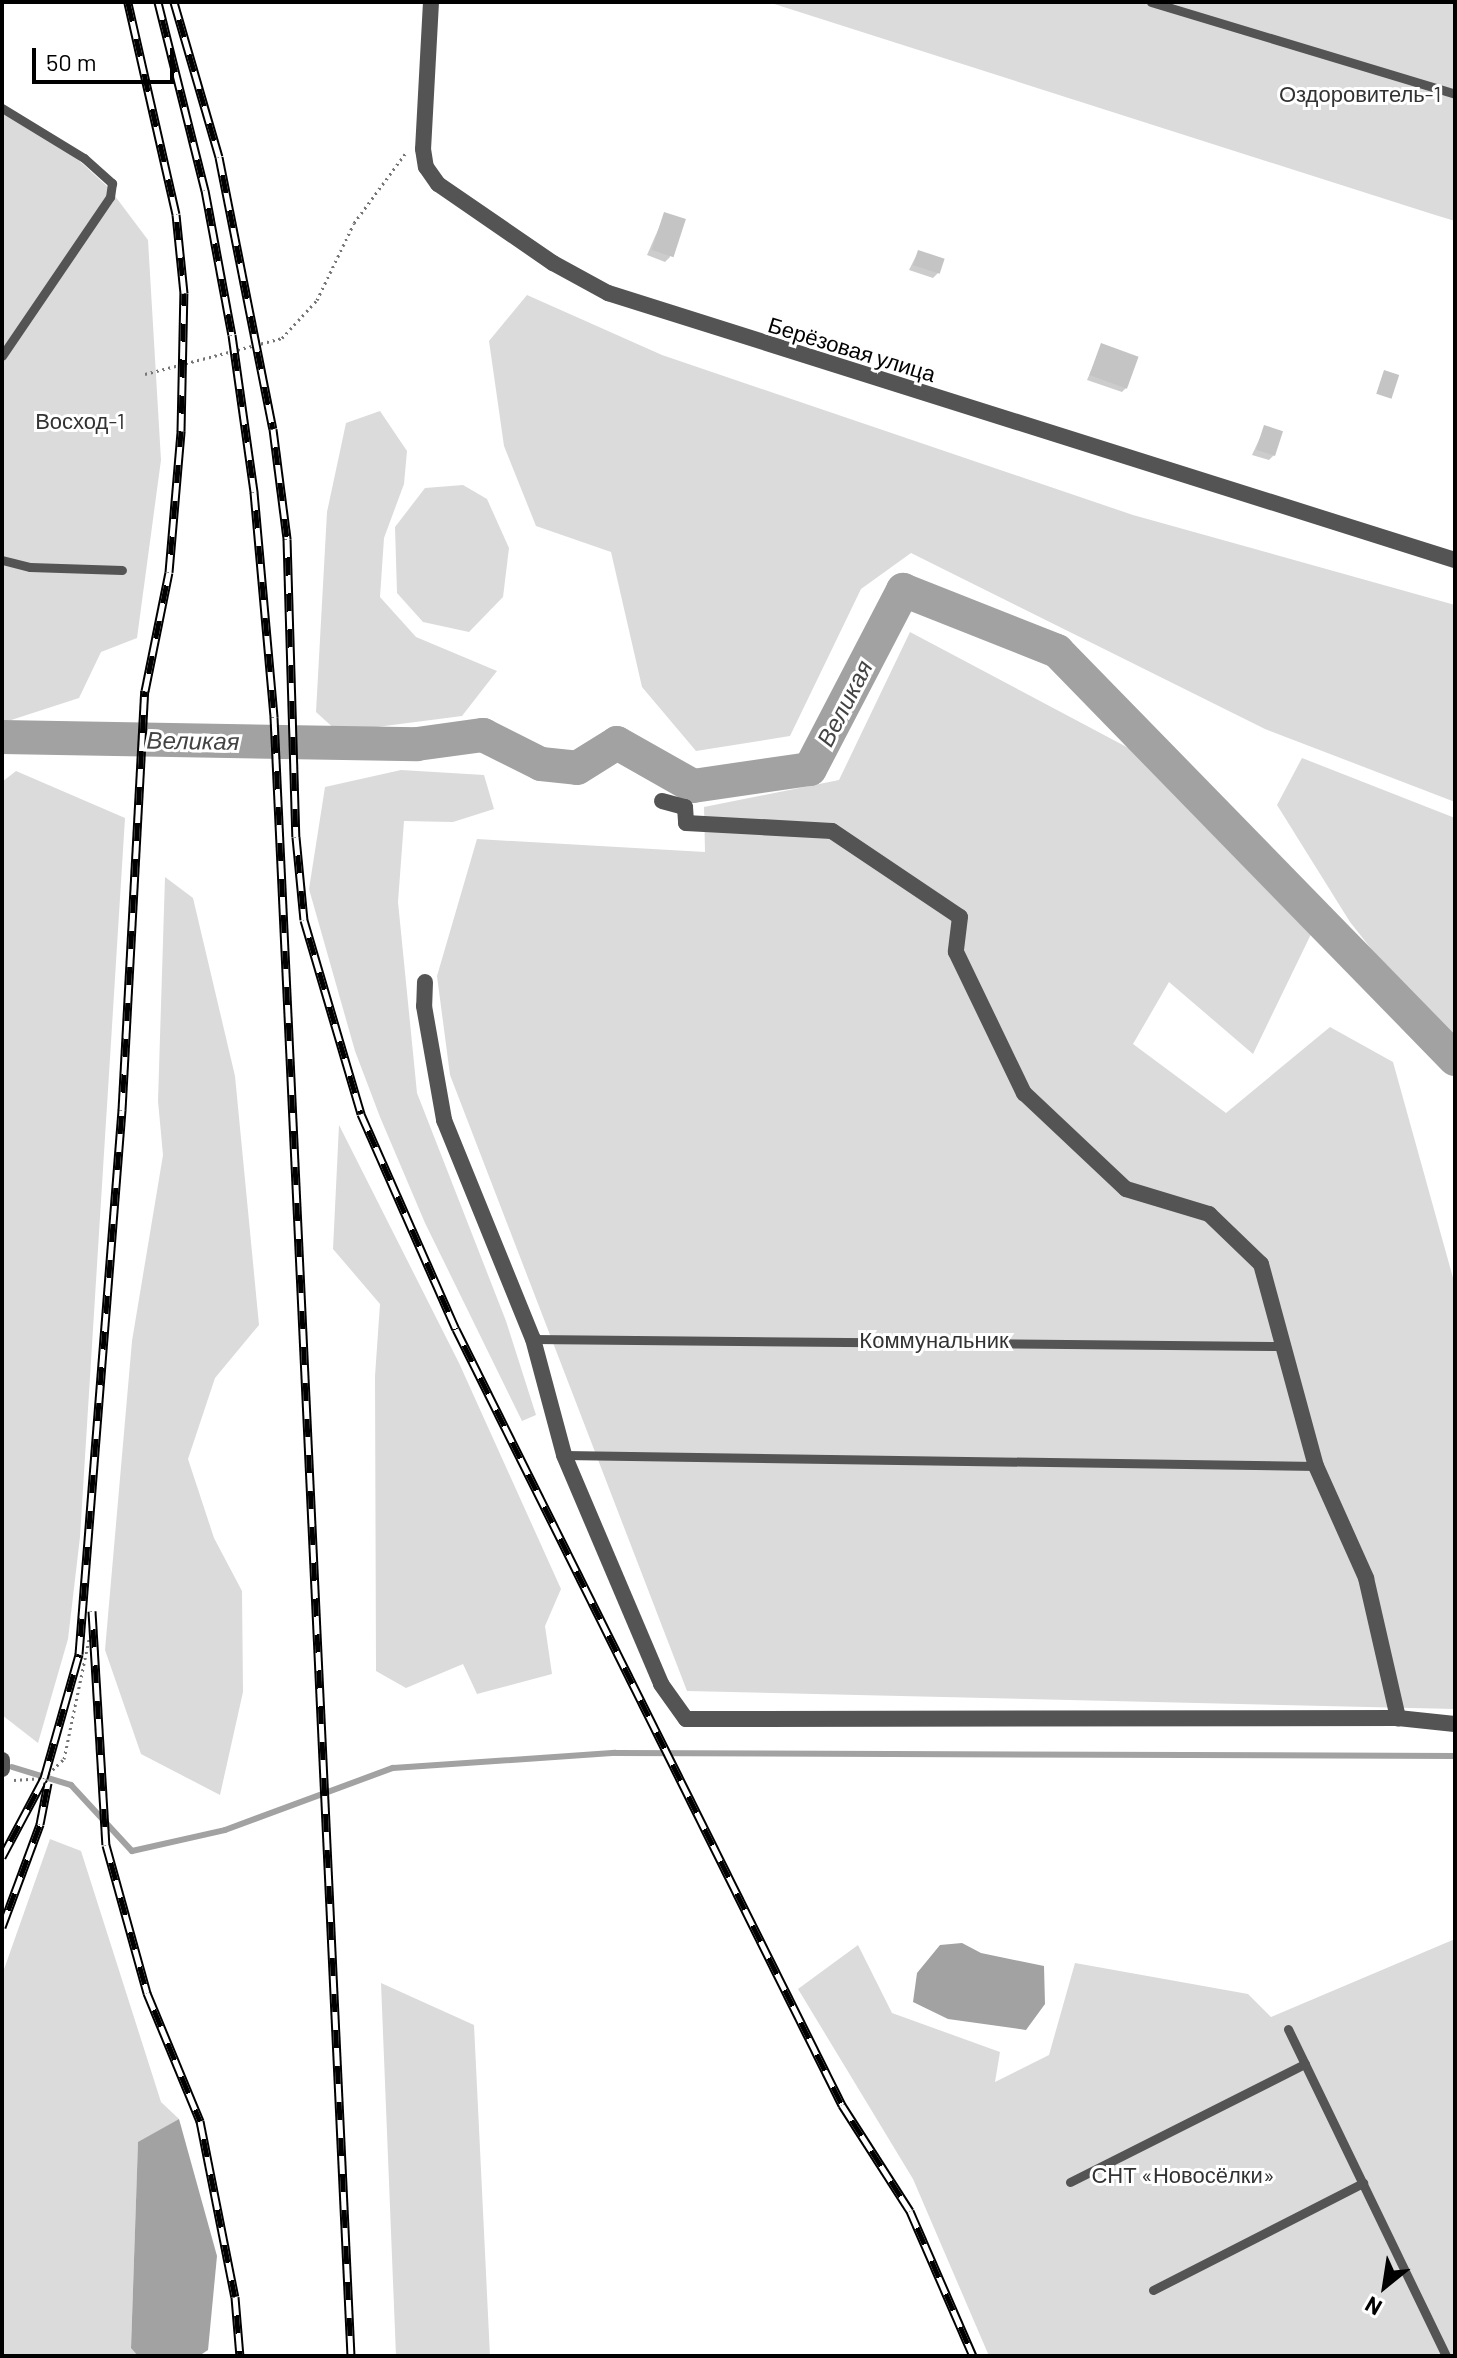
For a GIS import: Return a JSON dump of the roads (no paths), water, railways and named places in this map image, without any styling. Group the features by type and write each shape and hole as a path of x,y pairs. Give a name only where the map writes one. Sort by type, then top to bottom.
{"street":[{"name":"Берёзовая улица","path":"431,2 426,167 438,184 553,263 608,293 1455,560"},
{"path":"662,801 685,807 686,823 832,831 960,917 956,952 1024,1093 1126,1189 1209,1214 1261,1264 1316,1466 1366,1578 1398,1718"},
{"path":"425,982 424,1006 444,1120 533,1339 564,1455 661,1684 686,1719 1398,1718 1455,1724"},
{"path":"2,1760 2,1769"}],"lane":[{"path":"1151,2 1455,94"},
{"path":"2,108 84,158 112,183 110,197 2,356"},
{"path":"2,560 30,567 122,570"},
{"path":"533,1339 1281,1346"},
{"path":"564,1455 1316,1466"},
{"path":"1288,2029 1446,2356"},
{"path":"1070,2182 1305,2064"},
{"path":"1153,2290 1363,2183"}],"waterway":[{"name":"Великая","path":"2,737 417,744 483,735 541,764 577,768 617,743 693,786 810,769 903,590 1057,651 1455,1059"},
{"path":"12,1767 71,1785 132,1851 225,1830 393,1768 615,1753 1455,1756"}],"railway":[{"path":"2,1857 44,1778 79,1654 122,1110 145,691 169,572 181,431 184,293 176,214 128,2"},
{"path":"158,2 205,190 232,335 254,492 274,717 351,2356"},
{"path":"174,2 219,157 273,429 287,539 296,837 304,920 361,1114 456,1329 842,2105 910,2211 973,2356"},
{"path":"92,1611 106,1845 147,1993 200,2121 235,2297 240,2356"},
{"path":"2,1927 40,1824 48,1783"}],"park label":[{"name":"Оздоровитель-1","path":"1360,94"},
{"name":"Восход-1","path":"80,421"},
{"name":"Коммунальник","path":"934,1340"},
{"name":"СНТ «Новосёлки»","path":"1183,2175"}]}
